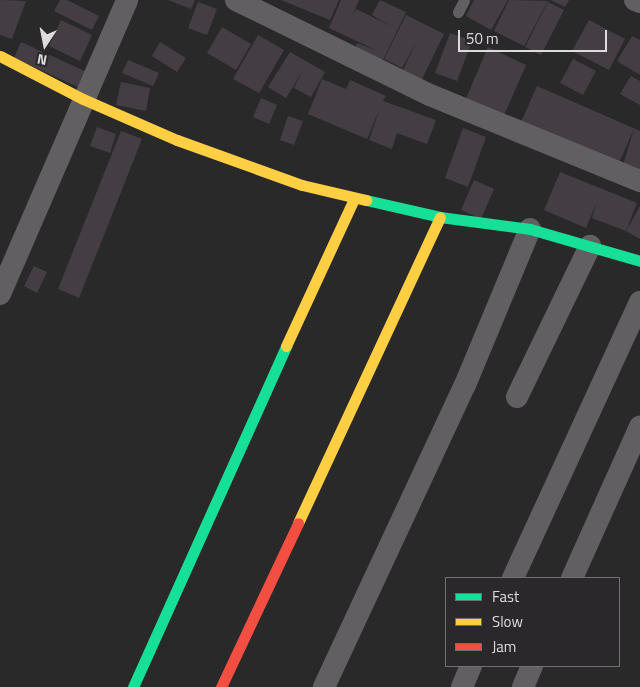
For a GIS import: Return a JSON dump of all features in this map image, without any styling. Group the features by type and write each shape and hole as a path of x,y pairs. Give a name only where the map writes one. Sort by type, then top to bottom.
{"street":[{"path":"0,294 127,0"},
{"path":"236,0 430,95 640,181"},
{"path":"636,0 640,2"},
{"path":"0,56 83,99 237,163 354,199 440,217 530,229 640,261"},
{"path":"134,687 256,410 354,199"},
{"path":"221,687 440,217"},
{"path":"324,687 465,384 530,229"},
{"path":"517,396 590,246"},
{"path":"513,577 640,302"},
{"path":"572,577 640,427"},
{"path":"462,687 472,667"},
{"path":"523,687 532,667"}],"lane":[{"path":"458,12 464,0"}],"building":[{"path":"0,0 26,1 12,39 0,35"},
{"path":"60,0 67,0 99,16 92,30 54,11"},
{"path":"168,0 195,0 191,9"},
{"path":"281,0 339,0 330,20"},
{"path":"341,0 359,0 350,22 356,9 391,26 372,15 380,0 406,12 380,66 353,54 357,43 380,52 329,28"},
{"path":"474,0 508,0 491,30 466,16"},
{"path":"509,0 548,1 524,46 494,31"},
{"path":"551,0 569,0 565,7"},
{"path":"198,2 217,9 207,35 188,28"},
{"path":"548,2 564,10 541,55 525,47"},
{"path":"406,15 444,34 421,81 402,72 416,43 402,68 384,59"},
{"path":"61,20 92,35 80,61 49,46"},
{"path":"589,20 625,39 609,70 572,51"},
{"path":"222,27 251,44 236,70 207,53"},
{"path":"450,33 472,41 457,81 435,73"},
{"path":"258,35 284,50 259,93 233,79"},
{"path":"632,36 640,40 640,75 617,61"},
{"path":"21,42 85,71 78,87 14,58"},
{"path":"160,42 186,58 177,72 152,56"},
{"path":"488,47 526,65 502,120 464,103"},
{"path":"290,52 325,72 311,97 294,88 304,69 286,98 268,87"},
{"path":"573,59 596,71 583,95 560,83"},
{"path":"128,60 159,73 153,86 122,73"},
{"path":"631,76 640,81 640,105 620,94"},
{"path":"322,79 346,89 350,80 386,96 383,101 436,120 427,144 397,133 392,149 369,140 380,108 367,139 308,114"},
{"path":"121,82 150,88 146,111 116,105"},
{"path":"537,86 640,131 640,176 621,171 634,129 618,165 521,122"},
{"path":"261,98 277,105 269,124 253,117"},
{"path":"288,116 303,121 294,145 280,140"},
{"path":"97,127 116,134 110,153 90,146"},
{"path":"463,128 486,137 468,187 445,178"},
{"path":"121,131 142,139 79,298 58,289"},
{"path":"560,172 637,203 626,231 592,218 597,202 586,228 544,210"},
{"path":"474,180 494,189 481,219 461,210"},
{"path":"640,206 640,239 626,231"},
{"path":"34,266 47,272 37,293 24,286"}],"traffic: fast":[{"path":"366,200 440,217 530,229 640,261"},
{"path":"133,687 286,346"}],"traffic: slow":[{"path":"0,56 83,99 177,140 302,185 366,200"},
{"path":"286,346 354,199"},
{"path":"298,523 440,217"}],"traffic: jam":[{"path":"221,687 298,523"}]}
